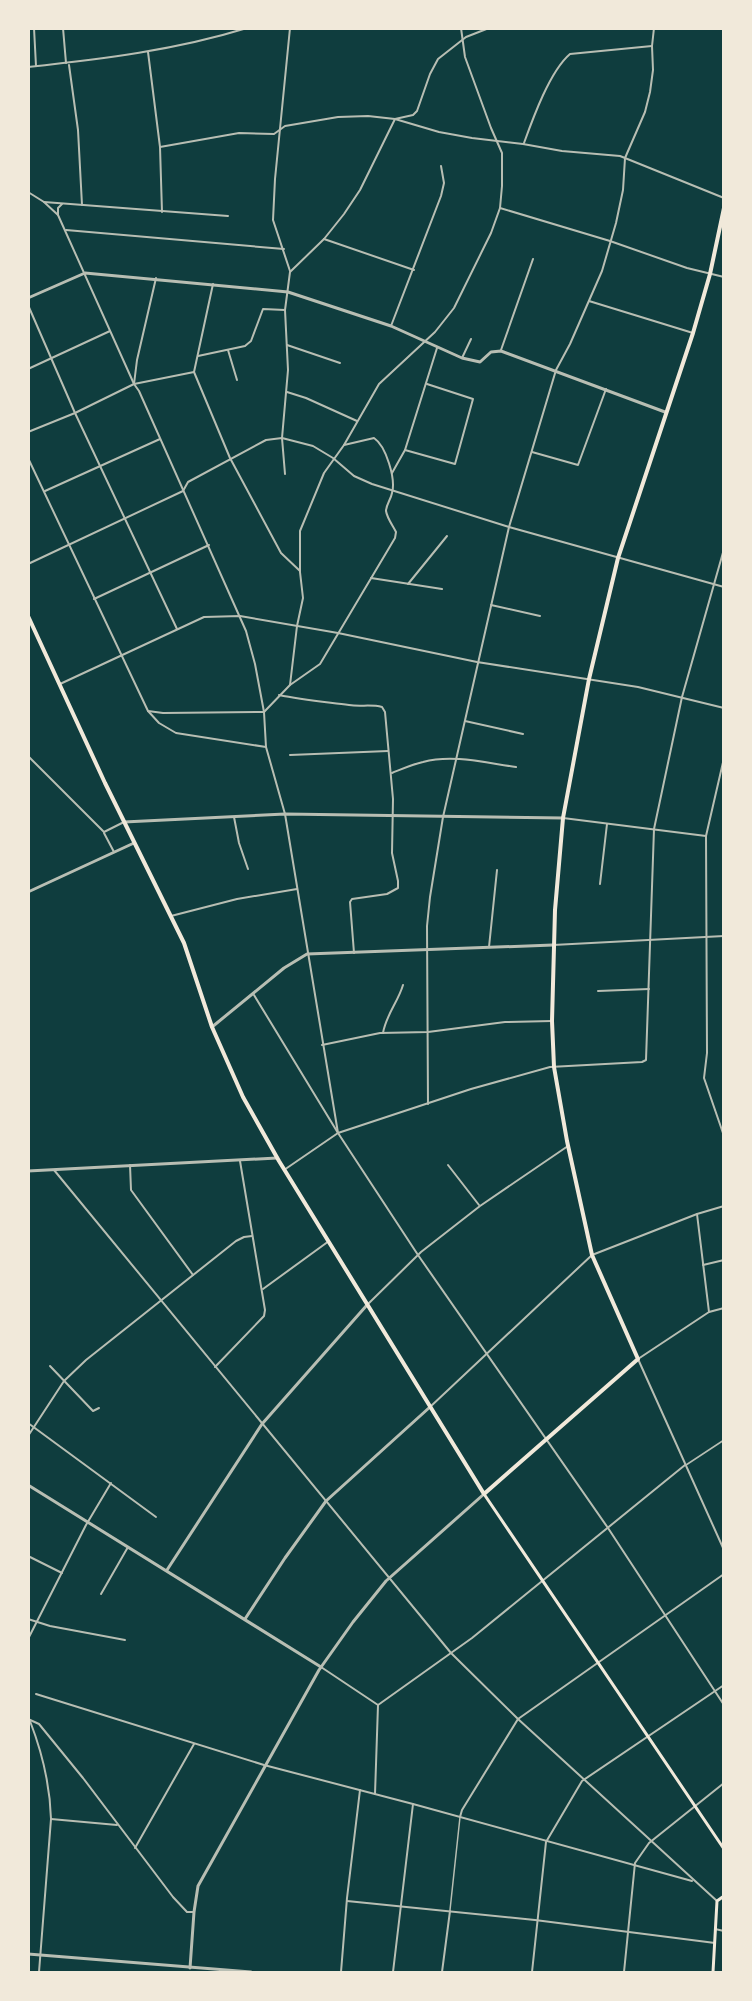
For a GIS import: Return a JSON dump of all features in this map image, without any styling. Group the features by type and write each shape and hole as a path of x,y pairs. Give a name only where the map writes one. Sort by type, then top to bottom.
{"main road":[{"path":"484,1494 638,1359 592,1256 568,1146 554,1067 553,945 562,818 589,679 618,558 693,333 710,273 723,208"},
{"path":"28,616 134,843 171,915 192,965 212,1027 243,1097 277,1158 484,1494 723,1849"},
{"path":"713,1972 717,1901 723,1896"}],"street":[{"path":"34,28 36,66"},
{"path":"63,28 78,130 82,205"},
{"path":"28,67 148,52 199,42 247,28"},
{"path":"285,474 282,438 287,392 285,310 290,272 273,220 279,130 290,28"},
{"path":"290,685 303,598 300,572 300,531 324,473 344,445 380,384 435,332 454,308 491,233 500,208 503,162 462,41 461,28"},
{"path":"394,119 413,115 417,111 430,74 438,59 462,41 489,28"},
{"path":"428,1104 430,897 443,817 509,527 556,370 602,271 621,202 625,158 645,112 650,92 654,28"},
{"path":"523,144 533,117 560,65 570,54 652,46"},
{"path":"148,52 160,147 162,212"},
{"path":"160,147 239,133 274,134 285,126 338,117 368,116 394,119 439,132 498,142 562,151 610,154 723,198"},
{"path":"290,272 324,239 344,214 360,190 394,119"},
{"path":"391,326 442,191 444,177 441,166"},
{"path":"28,192 58,215 66,230 240,616 255,664 264,712 266,747 285,814 338,1133"},
{"path":"44,202 228,216"},
{"path":"58,215 58,208 63,204"},
{"path":"500,208 610,241 687,268 723,277"},
{"path":"66,230 284,249"},
{"path":"324,239 414,270"},
{"path":"501,351 533,260"},
{"path":"28,298 85,273 288,292 391,326 462,358 480,362 491,352 501,351 665,412"},
{"path":"134,384 137,360 156,278"},
{"path":"213,284 194,372 230,458 280,553 300,572"},
{"path":"589,301 641,319 693,333"},
{"path":"28,305 75,413 177,629"},
{"path":"198,356 238,348 251,341 263,309 285,310"},
{"path":"28,369 110,331"},
{"path":"462,358 471,339"},
{"path":"287,345 340,363"},
{"path":"392,473 405,450 414,415 427,384 437,348"},
{"path":"228,350 237,380"},
{"path":"28,432 75,413 134,384 194,372"},
{"path":"405,450 455,464 473,399 427,384"},
{"path":"531,452 578,465 606,389"},
{"path":"287,392 315,401 357,421"},
{"path":"28,564 183,491 188,482 266,440 282,438 313,446 333,458 354,476 393,491 509,527 723,587"},
{"path":"148,711 163,713 264,712 290,685 320,664 395,538 396,532 386,508 393,491 392,473 377,439 369,438 344,445"},
{"path":"44,491 160,439"},
{"path":"28,458 148,711 159,723 176,733 266,747"},
{"path":"408,584 447,536"},
{"path":"94,599 208,545"},
{"path":"284,1170 338,1133 483,1086 554,1067 646,1060 654,829 682,697 723,549"},
{"path":"371,578 442,589"},
{"path":"490,605 540,616"},
{"path":"60,684 204,617 240,616 339,633 477,662 589,679 682,697 723,708"},
{"path":"279,695 351,706 374,705 382,707 385,712 393,799 392,853 398,888 387,894 352,899 350,902 354,952"},
{"path":"464,721 523,734"},
{"path":"290,755 388,751"},
{"path":"28,756 104,832 114,852"},
{"path":"723,758 706,836 707,1053 704,1071 723,1136"},
{"path":"391,773 423,762 456,759 516,767"},
{"path":"104,832 124,822 285,814 562,818 706,836"},
{"path":"234,817 239,843 248,869"},
{"path":"600,884 607,824"},
{"path":"28,892 134,843"},
{"path":"489,947 497,870"},
{"path":"171,915 237,899 297,889"},
{"path":"212,1027 284,968 307,954 723,936"},
{"path":"384,1033 388,1017 403,985"},
{"path":"598,991 649,989"},
{"path":"253,993 338,1133 418,1255 608,1528 723,1705"},
{"path":"322,1045 384,1033 428,1032 506,1022 552,1021"},
{"path":"167,1570 262,1424 367,1305 418,1255 480,1206 568,1146"},
{"path":"28,1171 277,1158"},
{"path":"215,1367 264,1316 263,1289 240,1160"},
{"path":"129,1165 131,1190 194,1275"},
{"path":"448,1165 480,1206"},
{"path":"54,1170 451,1653 518,1719 717,1901"},
{"path":"244,1619 326,1501 592,1256 723,1206"},
{"path":"697,1214 709,1312"},
{"path":"28,1436 64,1381 87,1360 236,1241 252,1236"},
{"path":"263,1289 328,1241"},
{"path":"703,1265 723,1260"},
{"path":"723,1308 709,1312 638,1359 723,1550"},
{"path":"50,1366 93,1411 99,1408"},
{"path":"28,1423 156,1517"},
{"path":"378,1705 451,1653 685,1466 723,1440"},
{"path":"28,1640 87,1522 111,1483"},
{"path":"28,1485 167,1570 378,1705"},
{"path":"190,1970 198,1886 321,1667 389,1578 484,1494"},
{"path":"101,1594 128,1547"},
{"path":"28,1556 62,1573"},
{"path":"442,1972 462,1810 518,1719 723,1574"},
{"path":"28,1619 125,1640"},
{"path":"532,1972 546,1842 584,1779 723,1685"},
{"path":"36,1694 264,1765 413,1803 695,1882"},
{"path":"375,1794 378,1705"},
{"path":"29,1720 39,1724 180,1904 187,1912 194,1912"},
{"path":"29,1720 42,1753 51,1819 39,1972"},
{"path":"135,1848 194,1744"},
{"path":"624,1972 634,1865 651,1841 723,1783"},
{"path":"341,1972 360,1790"},
{"path":"393,1972 413,1803"},
{"path":"51,1819 118,1825"},
{"path":"347,1901 715,1943"},
{"path":"715,1929 723,1931"},
{"path":"28,1954 190,1970 251,1972"}]}
